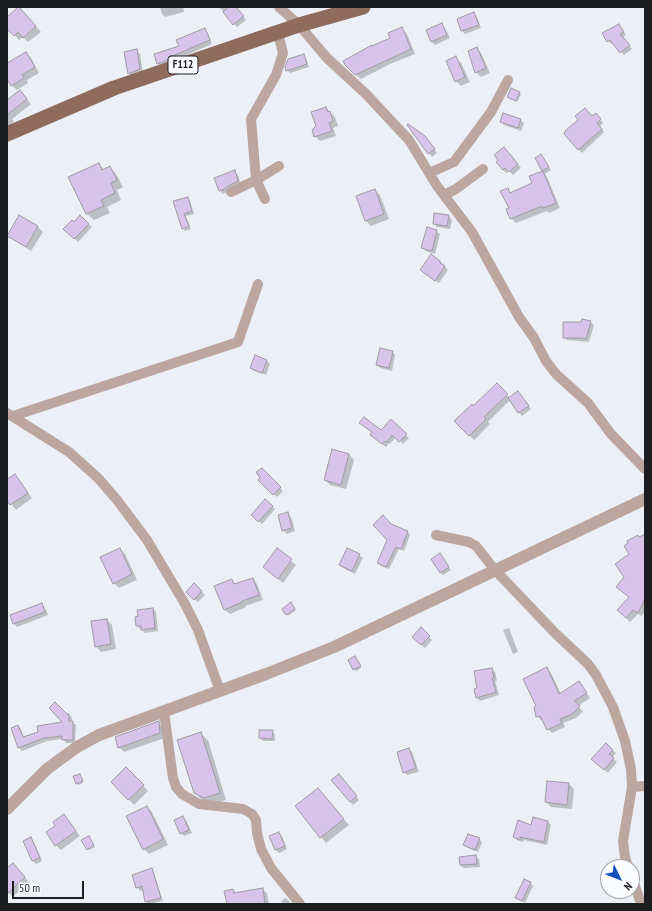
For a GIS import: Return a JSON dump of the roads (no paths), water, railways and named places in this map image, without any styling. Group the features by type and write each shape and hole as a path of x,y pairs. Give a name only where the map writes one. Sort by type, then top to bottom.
{"main road":[{"name":"F112","path":"7,134 114,88 299,25 363,7"}],"street":[{"path":"279,7 299,25 327,58 387,116 409,140 444,195 472,232 519,317 534,338 546,361 556,374 588,403 611,434 645,469"},
{"path":"265,199 256,180 251,119 276,75 283,53 278,33"},
{"path":"429,173 454,162 491,112 508,80"},
{"path":"231,192 256,180 279,166"},
{"path":"444,195 456,189 482,169"},
{"path":"10,414 238,342 258,284"},
{"path":"10,414 69,452 98,478 117,500 147,540 185,604 198,630 220,691"},
{"path":"7,809 47,770 77,747 98,735 266,674 334,647 644,501"},
{"path":"436,535 469,542 476,546 495,570 555,633 584,660 596,675 613,707 625,741 631,769 632,787 623,841 626,859"},
{"path":"164,712 173,778 176,787 182,794 199,804 243,809 252,814 256,820 256,833 261,849 271,868 300,904"},
{"path":"632,787 645,786"}]}
